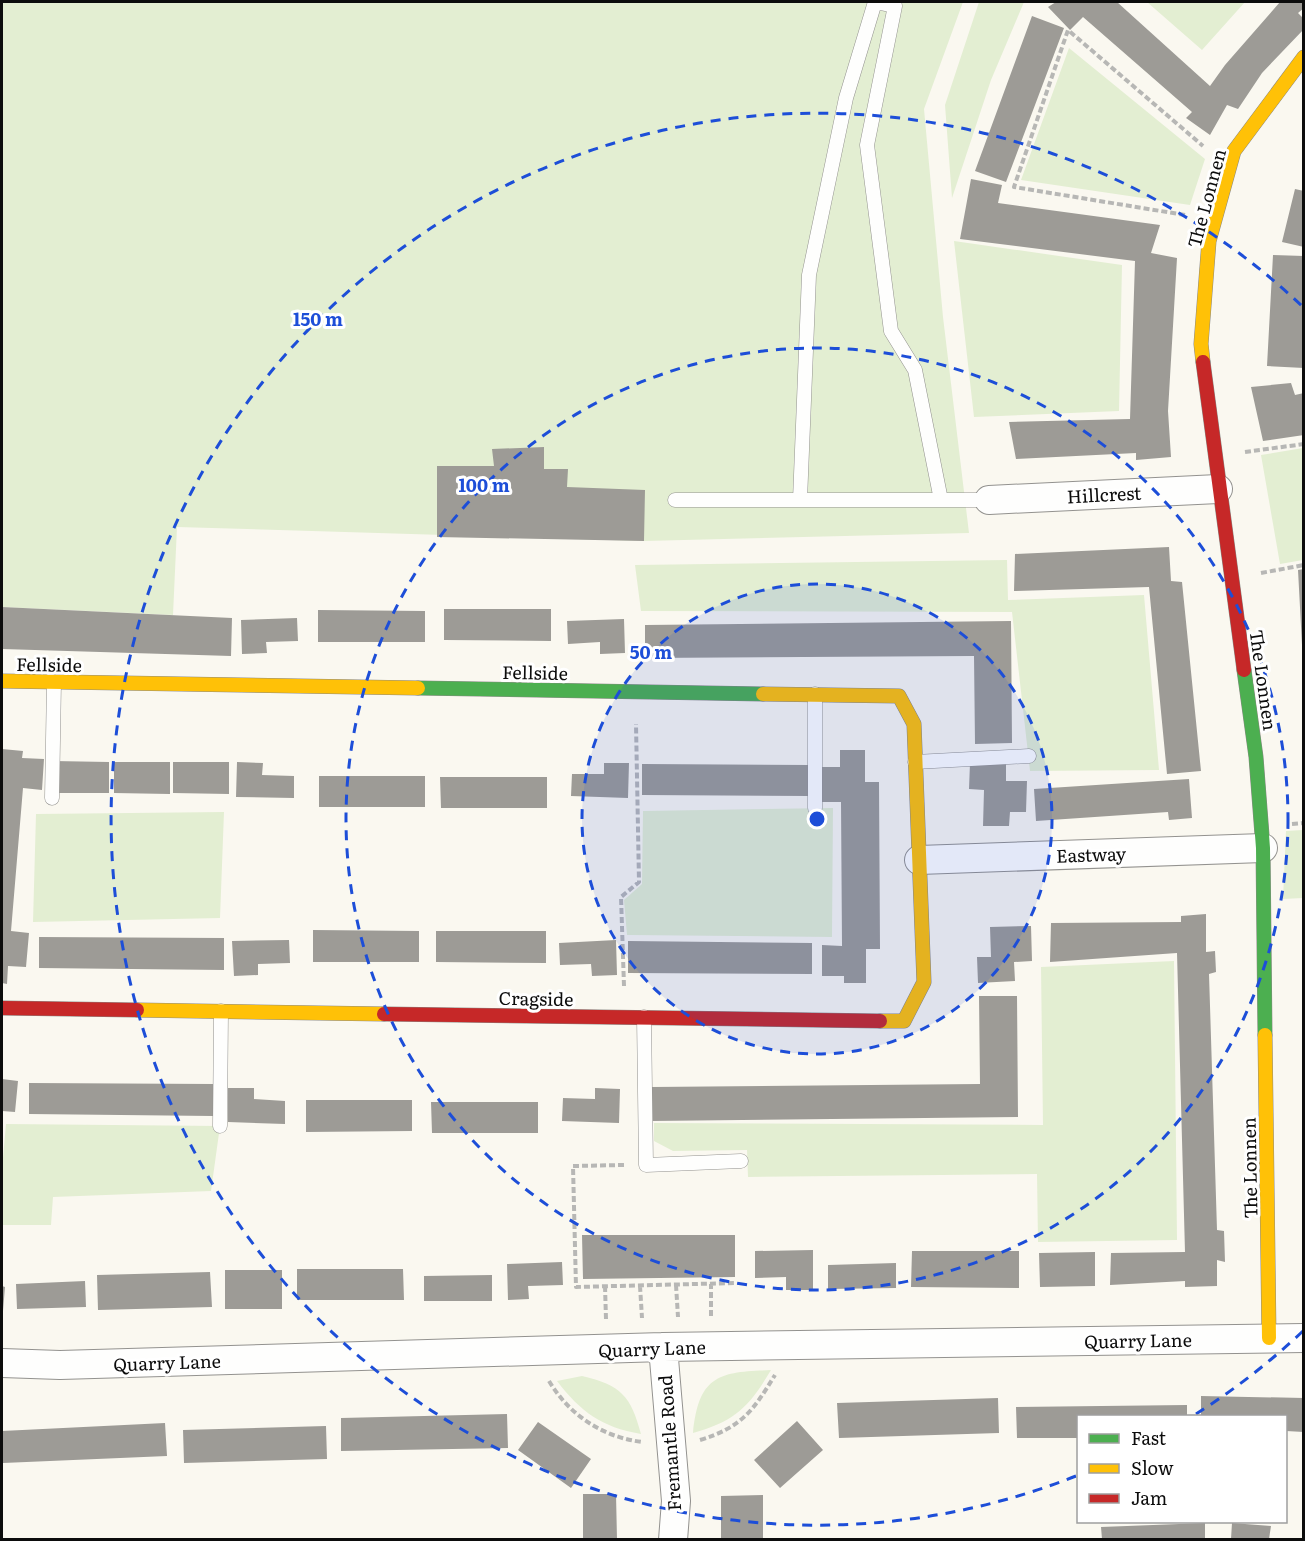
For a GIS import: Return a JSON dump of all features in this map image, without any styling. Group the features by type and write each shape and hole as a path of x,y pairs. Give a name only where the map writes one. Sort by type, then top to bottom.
{"street":[{"name":"The Lonnen","path":"1269,1338 1263,848 1256,757 1218,489 1201,344 1209,241 1234,151 1304,57"},
{"name":"Hillcrest","path":"989,500 1218,489"},
{"name":"Fellside","path":"2,681 899,696 914,724 919,860"},
{"name":"Eastway","path":"919,860 1263,848"},
{"name":"Cragside","path":"2,1008 904,1021 924,982 919,860"},
{"name":"Quarry Lane","path":"2,1363 60,1365 663,1347 1304,1338"},
{"name":"Fremantle Road","path":"663,1347 676,1501 673,1539"}],"lane":[{"path":"800,500 809,275 846,98 875,2 895,6 867,145 891,331 915,370 941,500"},
{"path":"675,500 989,500"},
{"path":"52,798 54,682"},
{"path":"815,694 815,808"},
{"path":"915,762 1029,756"},
{"path":"220,1126 221,1011"},
{"path":"644,1017 646,1165 741,1161"}],"path":[{"path":"1215,220 1014,187 1068,30 1229,169"},
{"path":"1214,457 1304,444"},
{"path":"1231,580 1304,564"},
{"path":"625,1017 621,897 639,882 636,733"},
{"path":"646,1165 573,1166 576,1287 735,1283"},
{"path":"711,1284 711,1318"},
{"path":"676,1285 678,1321"},
{"path":"605,1286 606,1326"}],"green space":[{"path":"2,2 963,2 924,109 943,317 969,533 644,541 177,527 173,615 2,607"},
{"path":"979,2 1024,2 991,80 952,198 945,105"},
{"path":"1147,2 1245,2 1202,50"},
{"path":"1069,48 1205,159 1190,205 1021,180"},
{"path":"954,241 1122,265 1119,411 974,417"},
{"path":"1303,448 1303,560 1280,564 1261,455"},
{"path":"1007,560 1008,600 1144,595 1159,770 1030,771 1012,612 641,611 635,565"},
{"path":"833,808 832,937 627,935 624,900 642,884 643,811"},
{"path":"224,812 220,918 33,922 36,814"},
{"path":"1303,830 1303,898 1283,899 1286,831"},
{"path":"1174,961 1177,1240 1038,1242 1037,1174 748,1177 747,1150 673,1151 654,1141 654,1123 1043,1125 1041,967"},
{"path":"6,1124 220,1126 211,1191 53,1197 51,1225 2,1225 2,1169"},
{"path":"771,1370 740,1411 720,1423 693,1433 700,1399 715,1380 738,1373"},
{"path":"582,1376 615,1388 622,1394 633,1410 641,1434 614,1427 593,1416 584,1410 557,1381"}],"building":[{"path":"1056,2 1117,2 1210,86 1225,65 1280,2 1304,2 1304,8 1298,13 1304,19 1304,29 1262,73 1238,109 1227,105 1210,135 1186,118 1192,112 1083,17 1070,30 1048,7"},
{"path":"1032,16 1064,28 1006,182 975,171"},
{"path":"971,179 1002,185 998,203 1160,225 1151,253 1177,258 1168,411 1171,457 1136,460 1136,453 1016,459 1009,422 1130,419 1135,261 960,239"},
{"path":"1295,189 1304,191 1304,247 1282,242"},
{"path":"1273,255 1304,256 1304,368 1267,366"},
{"path":"1291,383 1295,395 1304,393 1304,435 1263,441 1251,387"},
{"path":"544,447 544,469 568,469 567,487 645,490 644,541 437,537 437,466 494,466 492,449"},
{"path":"1169,547 1171,581 1182,582 1201,771 1167,774 1149,587 1014,591 1015,554"},
{"path":"1304,569 1304,645 1302,645 1298,570"},
{"path":"2,607 232,618 231,656 2,649"},
{"path":"444,609 551,609 551,641 444,640"},
{"path":"318,610 425,611 425,642 318,642"},
{"path":"297,618 298,641 266,642 267,653 242,654 241,620"},
{"path":"624,619 625,653 600,654 600,642 568,644 567,621"},
{"path":"1011,621 1012,743 975,744 974,656 645,658 645,625"},
{"path":"2,749 23,751 22,758 44,759 42,790 23,788 11,931 29,933 26,967 8,966 7,984 2,983"},
{"path":"840,750 865,750 865,782 879,782 880,949 866,949 866,983 844,983 844,976 822,976 822,945 842,946 841,802 822,802 822,767 840,767"},
{"path":"53,761 109,762 109,793 52,793"},
{"path":"114,762 170,762 170,794 114,793"},
{"path":"173,762 229,762 229,794 173,793"},
{"path":"237,762 263,763 262,775 294,776 294,798 236,797"},
{"path":"604,763 629,763 628,798 571,796 572,774 604,774"},
{"path":"970,763 1006,764 1006,781 1027,781 1026,812 1010,812 1009,826 983,826 984,790 969,789"},
{"path":"642,764 810,765 810,796 642,795"},
{"path":"319,776 425,776 425,807 319,807"},
{"path":"440,777 547,777 547,808 441,808"},
{"path":"1189,779 1192,818 1169,820 1168,812 1036,821 1034,789"},
{"path":"1206,914 1206,952 1215,951 1216,972 1209,974 1217,1230 1224,1231 1225,1262 1217,1260 1217,1286 1185,1287 1185,1281 1110,1285 1111,1253 1185,1252 1177,953 1050,962 1051,923 1181,922 1181,916"},
{"path":"1031,926 1032,961 1014,962 1015,981 978,983 977,957 991,957 990,927"},
{"path":"313,930 419,931 419,962 313,962"},
{"path":"436,931 546,931 546,963 436,962"},
{"path":"39,937 224,938 224,970 39,968"},
{"path":"289,940 290,963 258,964 258,975 234,976 232,941"},
{"path":"616,940 617,975 592,976 591,964 560,965 559,943"},
{"path":"628,941 812,943 812,974 628,973"},
{"path":"979,996 1017,996 1018,1117 652,1121 652,1087 980,1084"},
{"path":"2,1079 18,1081 15,1112 2,1111"},
{"path":"29,1083 214,1084 213,1116 29,1114"},
{"path":"228,1088 254,1088 254,1099 285,1101 285,1124 228,1122"},
{"path":"595,1088 620,1089 619,1123 562,1121 563,1098 595,1099"},
{"path":"306,1100 412,1100 412,1131 306,1132"},
{"path":"431,1102 538,1102 538,1133 432,1133"},
{"path":"582,1235 735,1235 735,1277 583,1279"},
{"path":"813,1250 813,1290 786,1290 786,1277 755,1278 755,1251"},
{"path":"912,1251 1019,1251 1019,1288 911,1287"},
{"path":"1095,1252 1095,1286 1040,1287 1039,1253"},
{"path":"562,1262 563,1285 528,1286 529,1299 508,1300 507,1264"},
{"path":"896,1263 896,1288 828,1289 828,1265"},
{"path":"297,1269 403,1269 404,1300 297,1300"},
{"path":"225,1270 282,1270 282,1309 225,1309"},
{"path":"210,1272 212,1307 98,1310 97,1275"},
{"path":"492,1275 492,1301 424,1301 424,1276"},
{"path":"85,1281 86,1307 17,1309 16,1284"},
{"path":"2,1286 5,1287 3,1311 2,1311"},
{"path":"1201,1396 1304,1398 1304,1432 1287,1431 1287,1415 1201,1415"},
{"path":"998,1398 999,1433 839,1438 837,1403"},
{"path":"1187,1405 1187,1415 1077,1415 1077,1438 1017,1438 1016,1407"},
{"path":"507,1414 508,1448 341,1451 341,1418"},
{"path":"797,1421 823,1450 780,1488 754,1460"},
{"path":"538,1422 591,1459 571,1488 518,1450"},
{"path":"165,1423 167,1456 3,1463 2,1431"},
{"path":"326,1426 327,1459 184,1463 183,1430"},
{"path":"583,1494 616,1494 617,1539 583,1539"},
{"path":"763,1495 763,1539 721,1539 721,1496"},
{"path":"1205,1523 1205,1539 1102,1539 1101,1527"},
{"path":"1232,1523 1271,1526 1269,1539 1231,1539"}],"traffic: fast":[{"path":"1244,670 1256,757 1263,848 1265,1035"},
{"path":"418,688 763,694"}],"traffic: slow":[{"path":"1203,362 1201,344 1209,241 1234,151 1304,57"},
{"path":"2,681 418,688"},
{"path":"763,694 899,696 914,724 924,982 904,1021 880,1021"},
{"path":"137,1010 384,1014"},
{"path":"1265,1035 1269,1338"}],"traffic: jam":[{"path":"1203,362 1244,670"},
{"path":"2,1008 137,1010"},
{"path":"384,1014 880,1021"}]}
